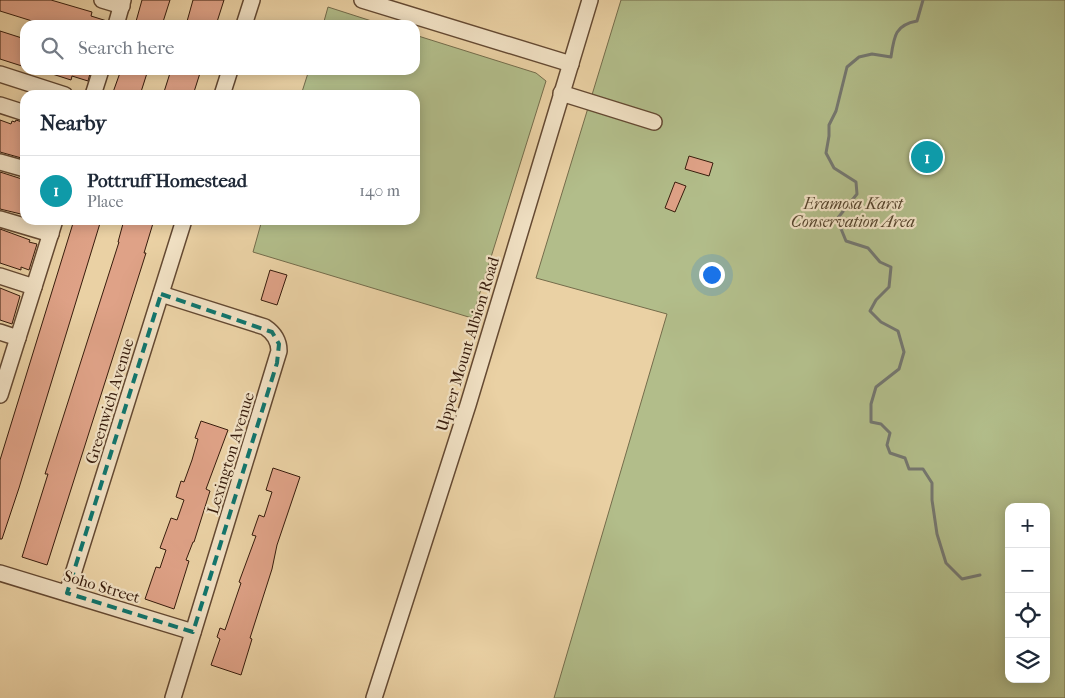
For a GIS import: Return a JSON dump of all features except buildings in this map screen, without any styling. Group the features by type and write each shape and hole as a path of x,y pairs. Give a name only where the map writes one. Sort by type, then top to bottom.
{"street":[{"path":"102,0 122,3 117,20"},
{"path":"246,20 252,0"},
{"path":"362,0 570,64"},
{"name":"Upper Mount Albion Road","path":"374,698 468,404 590,0"},
{"path":"0,74 50,90"},
{"path":"95,90 99,75"},
{"path":"224,90 228,75"},
{"path":"561,93 654,122"},
{"path":"0,105 20,111"},
{"path":"0,162 20,168"},
{"path":"0,219 20,222"},
{"path":"0,391 53,227 40,225"},
{"name":"Greenwich Avenue","path":"67,593 182,225"},
{"path":"0,276 34,287"},
{"name":"Lexington Avenue","path":"161,294 266,327 272,332 279,344 277,363 173,698"},
{"path":"0,332 18,338"},
{"name":"Soho Street","path":"0,573 193,632"}],"highlighted area":[{"path":"161,294 272,332 279,344 277,363 193,632 67,593"}],"green space":[{"name":"Eramosa Karst Conservation Area","path":"621,0 1065,0 1065,698 554,698 667,314 536,278"},
{"path":"328,7 368,20 324,20"},
{"path":"420,37 536,73 546,81 472,318 253,252 261,225 420,225 420,90 303,90 307,75 420,75"}],"waterway":[{"path":"923,0 917,21 904,25 897,33 891,57 872,54 859,57 847,67 836,111 829,125 826,153 834,168 856,182 857,194 837,219 846,241 868,248 880,262 891,267 889,287 876,300 870,311 881,322 898,331 904,352 899,369 876,387 871,404 871,422 881,424 890,433 887,445 890,453 905,458 909,469 923,469 932,483 932,500 937,534 946,563 962,579 980,575"}],"place":[{"name":"Pottruff Homestead","path":"927,157"}]}
